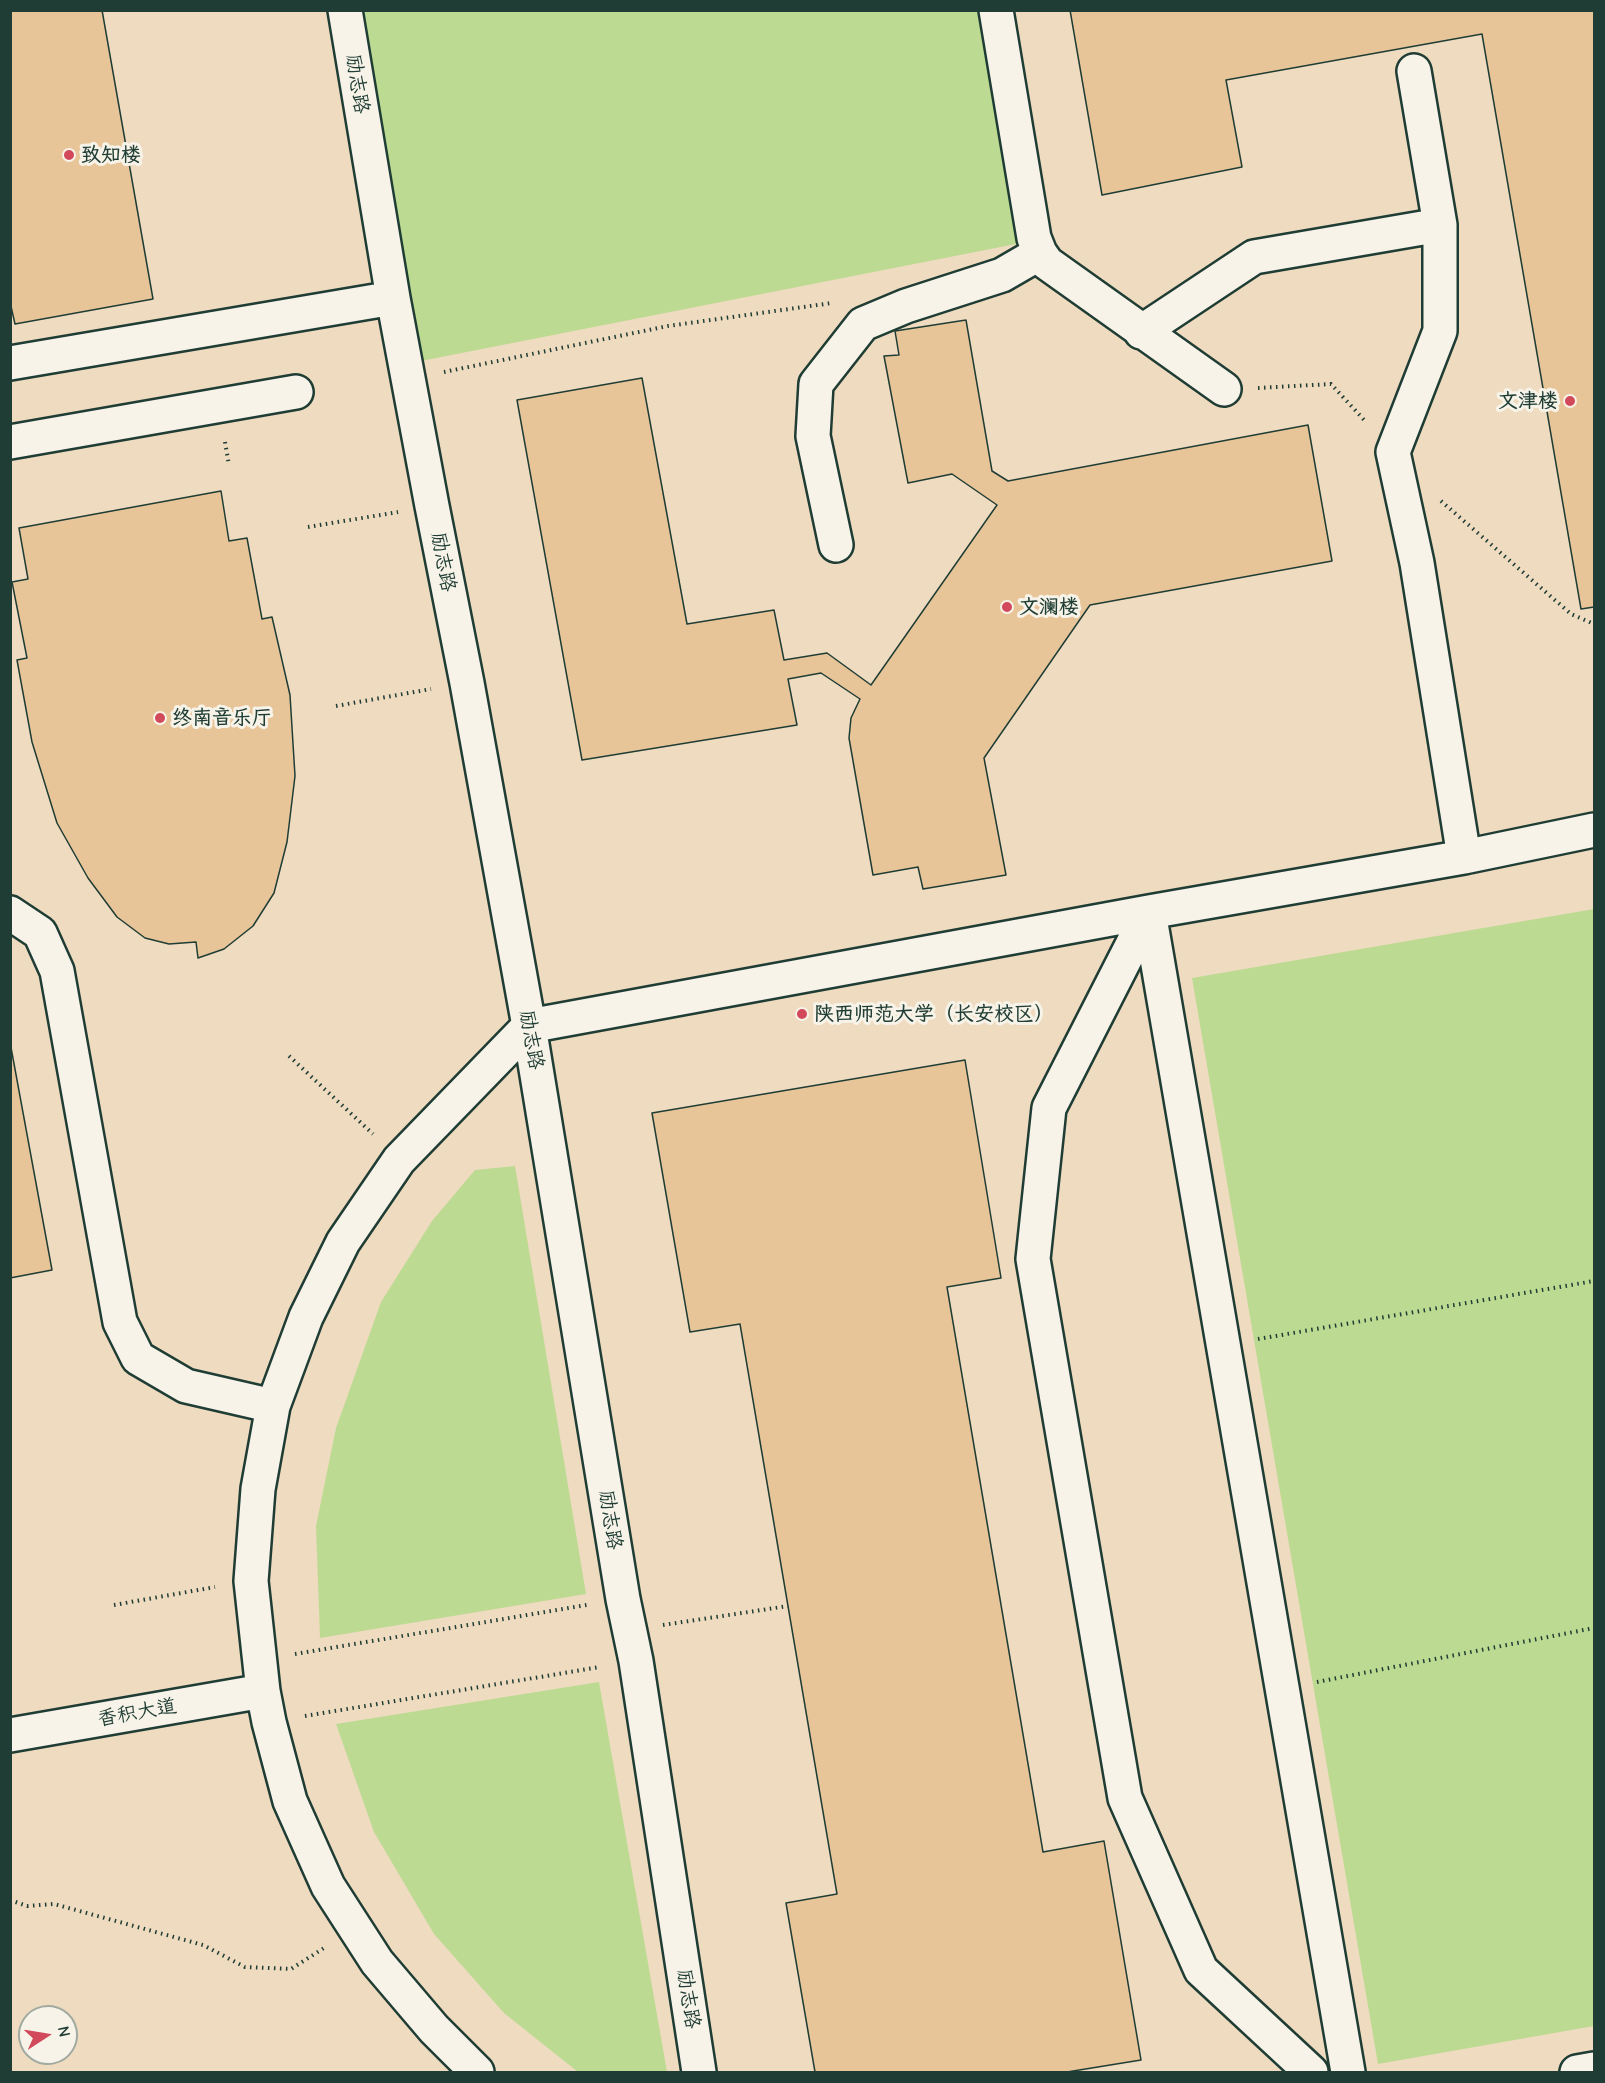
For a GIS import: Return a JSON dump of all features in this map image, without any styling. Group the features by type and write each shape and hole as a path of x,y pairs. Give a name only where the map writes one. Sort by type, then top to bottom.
{"lane":[{"name":"励志路","path":"345,10 393,298 467,683 529,1026 630,1630 699,2073"},
{"path":"996,10 1035,238 1040,253 1047,263 1224,389"},
{"path":"1414,71 1440,225 1440,331 1393,452 1417,563 1464,857"},
{"path":"1142,332 1254,257 1440,225"},
{"path":"836,544 813,435 816,384 863,324 1002,275 1040,253"},
{"path":"10,363 393,298"},
{"path":"10,442 296,392"},
{"path":"477,2073 434,2029 377,1962 328,1887 290,1801 263,1691 251,1581 258,1489 273,1406 306,1317 343,1242 399,1160 529,1026 1149,912 1464,857 1594,830"},
{"path":"1149,912 1347,2073"},
{"path":"1149,912 1049,1108 1033,1259 1125,1798 1201,1970 1311,2073"},
{"path":"10,914 40,933 57,971 120,1322 138,1358 186,1386 273,1406"},
{"name":"香积大道","path":"10,1735 263,1691"},
{"path":"1577,2073 1594,2069"}],"path":[{"path":"408,380 668,326 859,299 880,317"},
{"path":"308,527 379,515"},
{"path":"336,706 408,693"},
{"path":"289,1056 354,1116"},
{"path":"1222,1345 1594,1281"},
{"path":"114,1605 189,1592"},
{"path":"263,1691 788,1606"},
{"path":"1281,1689 1594,1628"},
{"path":"263,1691 630,1630"},
{"path":"10,1900 27,1905 54,1904 203,1945 245,1967 291,1969 355,1929"}],"shaded area":[{"name":"陕西师范大学（长安校区）","path":"11,11 1594,11 1594,2072 11,2072"}],"green space":[{"path":"358,11 982,11 1021,243 421,361"},
{"path":"1594,909 1594,2026 1378,2064 1192,978"},
{"path":"515,1166 586,1594 320,1638 316,1526 336,1428 381,1302 432,1221 475,1170"},
{"path":"599,1682 667,2072 578,2072 504,2013 434,1934 374,1832 336,1724"}],"building":[{"name":"致知楼","path":"10,10 102,10 153,299 15,324 10,302"},
{"name":"文津楼","path":"1070,10 1594,10 1594,607 1581,609 1482,34 1226,80 1242,167 1102,195"},
{"name":"文澜楼","path":"966,320 992,471 1008,481 1308,425 1332,561 1090,605 984,758 1006,875 923,889 918,867 873,875 849,738 851,718 860,699 821,673 788,679 797,725 582,760 517,400 642,378 687,624 774,610 784,660 827,653 871,685 997,505 952,474 908,483 884,356 899,355 895,331"},
{"name":"终南音乐厅","path":"221,491 229,541 247,538 262,619 272,617 290,695 295,776 287,842 274,893 253,926 224,949 198,958 196,942 169,944 145,938 117,917 88,878 57,823 32,742 17,660 27,658 12,582 28,579 19,528"},
{"path":"10,1042 52,1270 10,1278"},
{"path":"965,1060 1001,1278 947,1287 1043,1852 1104,1841 1141,2060 1067,2072 815,2072 786,1903 837,1894 740,1324 690,1332 652,1113"}],"place":[{"name":"致知楼","path":"69,155"},
{"name":"文津楼","path":"1570,401"},
{"name":"文澜楼","path":"1007,607"},
{"name":"终南音乐厅","path":"160,718"},
{"name":"陕西师范大学（长安校区）","path":"802,1014"}]}
